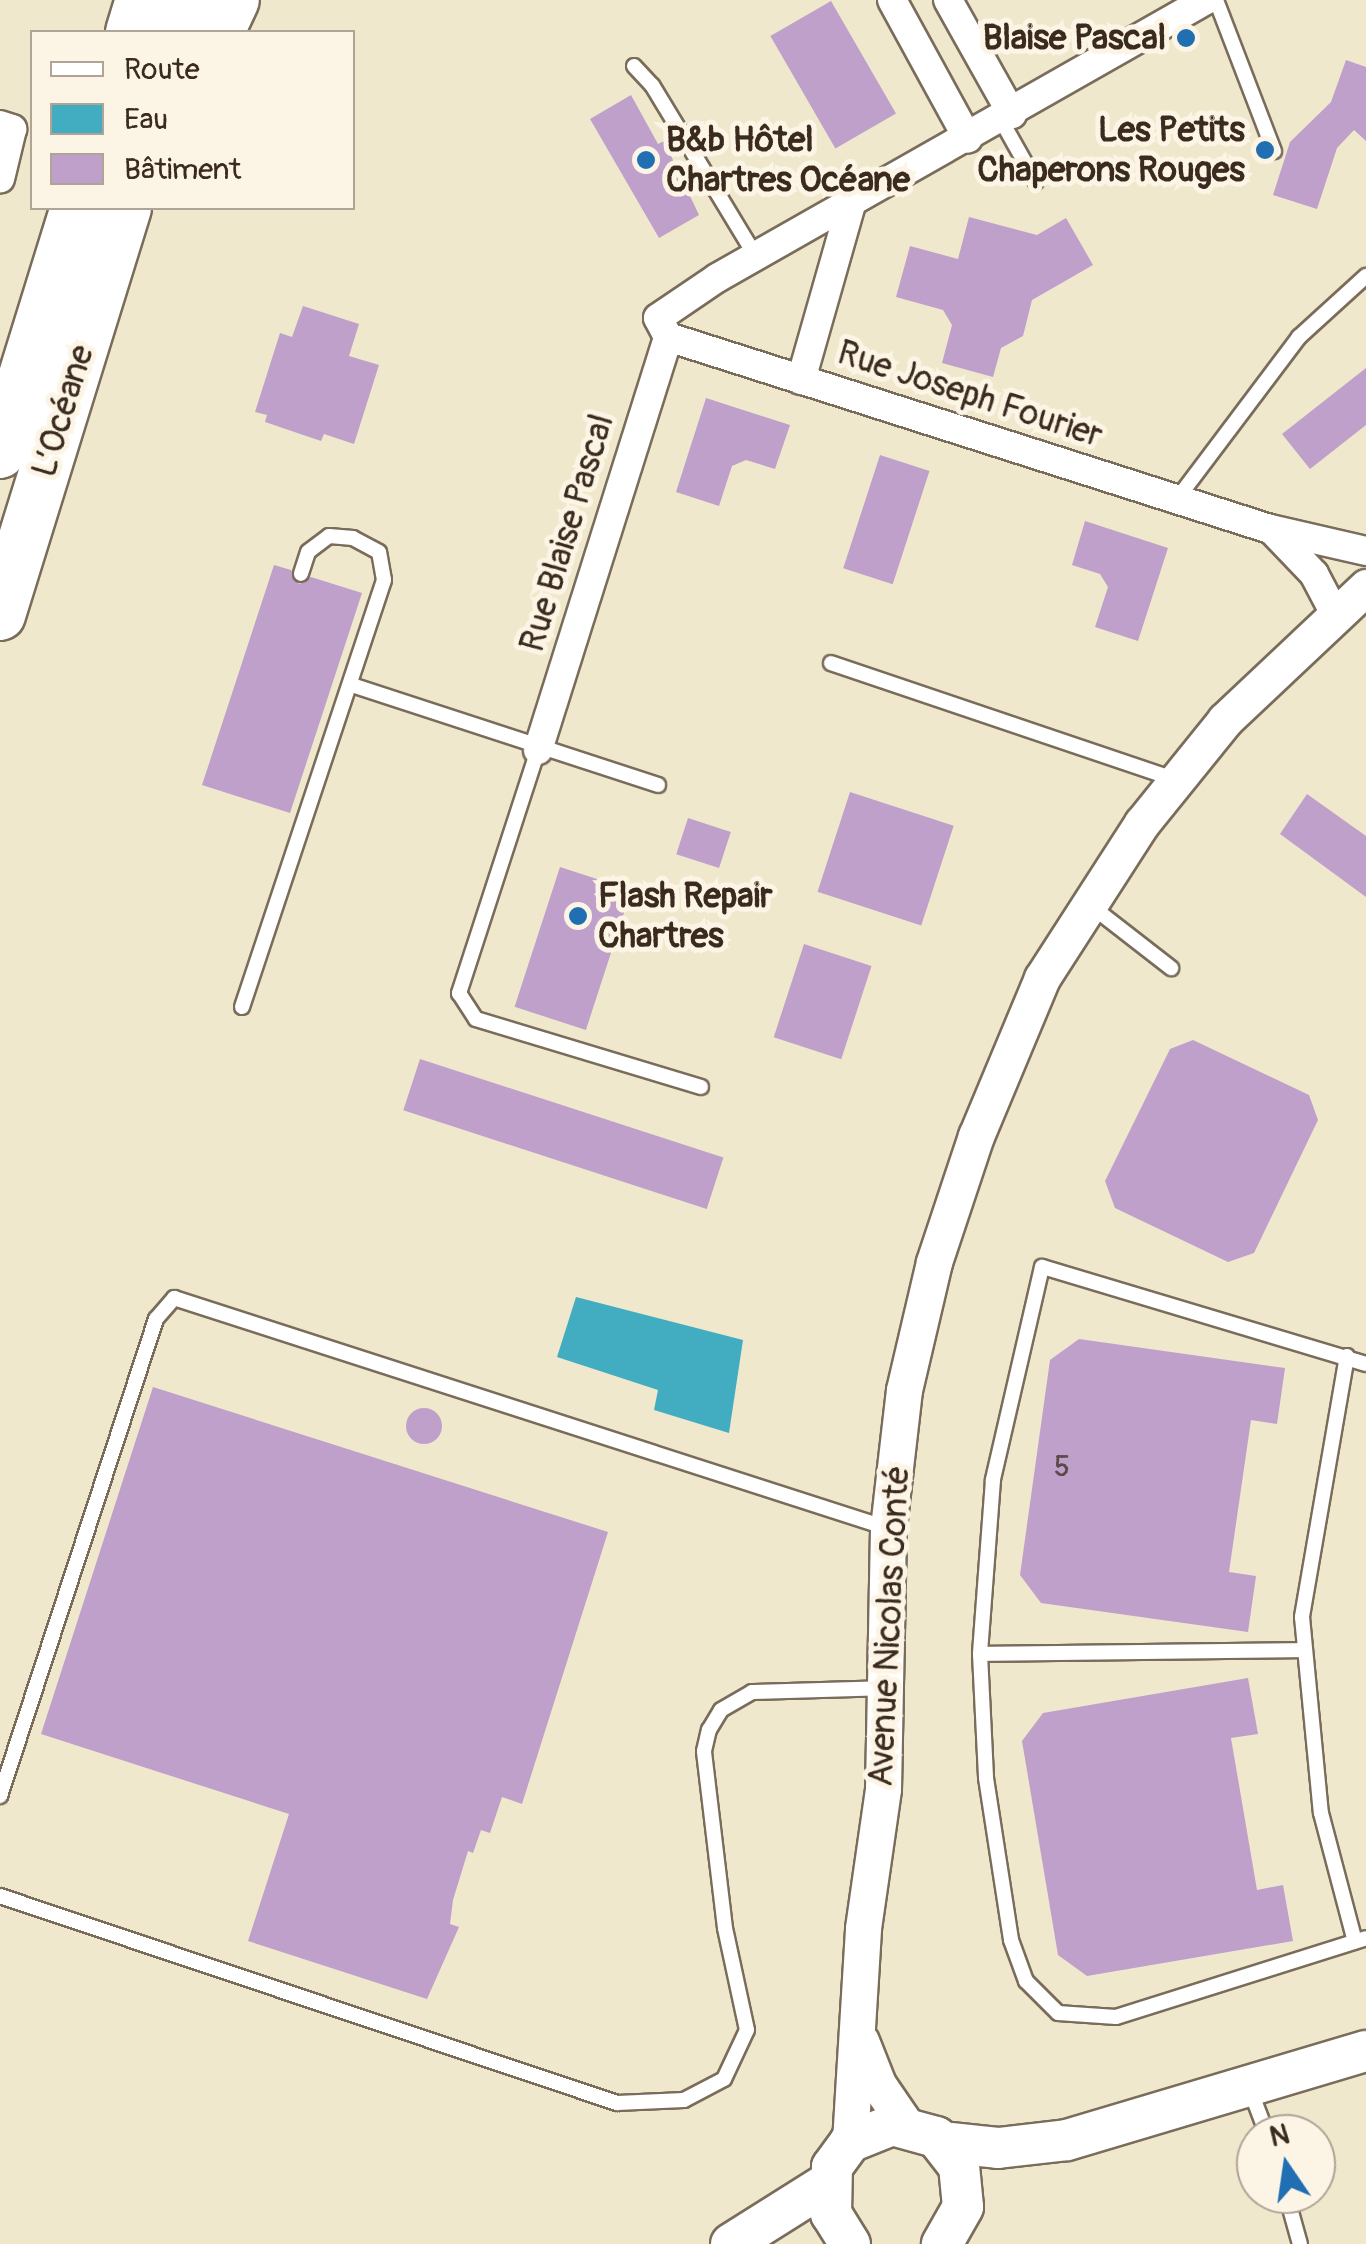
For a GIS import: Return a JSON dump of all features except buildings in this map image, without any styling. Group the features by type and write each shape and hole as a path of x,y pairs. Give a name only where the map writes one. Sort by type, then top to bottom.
{"highway":[{"path":"131,30 141,0"},
{"path":"181,30 190,0"},
{"path":"220,30 234,0"},
{"name":"L’Océane","path":"0,453 115,212"},
{"name":"L’Océane","path":"0,615 115,212"}],"main road":[{"path":"731,2244 828,2182 850,2142 877,2128 998,2148 1067,2140 1366,2050"},
{"path":"924,2134 959,2166 964,2208"},
{"path":"943,2244 964,2208 1004,2174 1067,2140"},
{"path":"828,2182 830,2214 848,2243"},
{"path":"755,2244 800,2237 848,2243"}],"street":[{"path":"892,0 968,139"},
{"path":"948,0 1007,118"},
{"path":"663,328 756,256 1007,118 1206,0"},
{"path":"0,126 12,130 0,179"},
{"path":"801,380 851,204"},
{"name":"Rue Joseph Fourier","path":"663,328 801,380 1270,529 1366,552"},
{"name":"Rue Blaise Pascal","path":"538,750 663,328"},
{"name":"Rue Joseph Fourier","path":"1270,529 1307,564 1335,614"},
{"name":"Avenue Nicolas Conté","path":"850,2142 855,2026 883,1789 888,1528 904,1390 934,1262 976,1136 1042,978 1177,780 1225,720 1366,587"},
{"name":"Avenue Nicolas Conté","path":"855,2026 878,2084 924,2134"}],"lane":[{"path":"1216,0 1274,151"},
{"path":"634,66 652,85 756,256"},
{"path":"1007,118 1036,182"},
{"path":"1176,499 1299,336 1366,276"},
{"path":"242,1006 384,580 379,552 353,538 328,536 308,552 301,574"},
{"path":"830,663 1177,780"},
{"path":"352,685 538,750 658,786"},
{"path":"538,750 459,993 476,1019 701,1087"},
{"path":"1090,905 1172,968"},
{"path":"1347,1356 1302,1616 1322,1813 1361,1940 1116,2017 1058,2013 1026,1981 1011,1940 986,1778 980,1654 993,1480 1042,1267 1347,1356 1366,1364"},
{"path":"0,1796 156,1319 174,1298 888,1528"},
{"path":"980,1654 1304,1650"},
{"path":"0,1896 617,2103 684,2100 724,2080 747,2030 725,1928 704,1750 709,1730 721,1710 752,1692 885,1688"},
{"path":"1249,2086 1260,2114"},
{"path":"1292,2214 1300,2244"}],"water":[{"path":"576,1297 743,1340 729,1433 654,1410 658,1390 557,1357"}],"place":[{"name":"Blaise Pascal","path":"1186,38"},
{"name":"Les Petits Chaperons Rouges","path":"1265,150"},
{"name":"B&b Hôtel Chartres Océane","path":"646,160"},
{"name":"Flash Repair Chartres","path":"578,916"}]}
